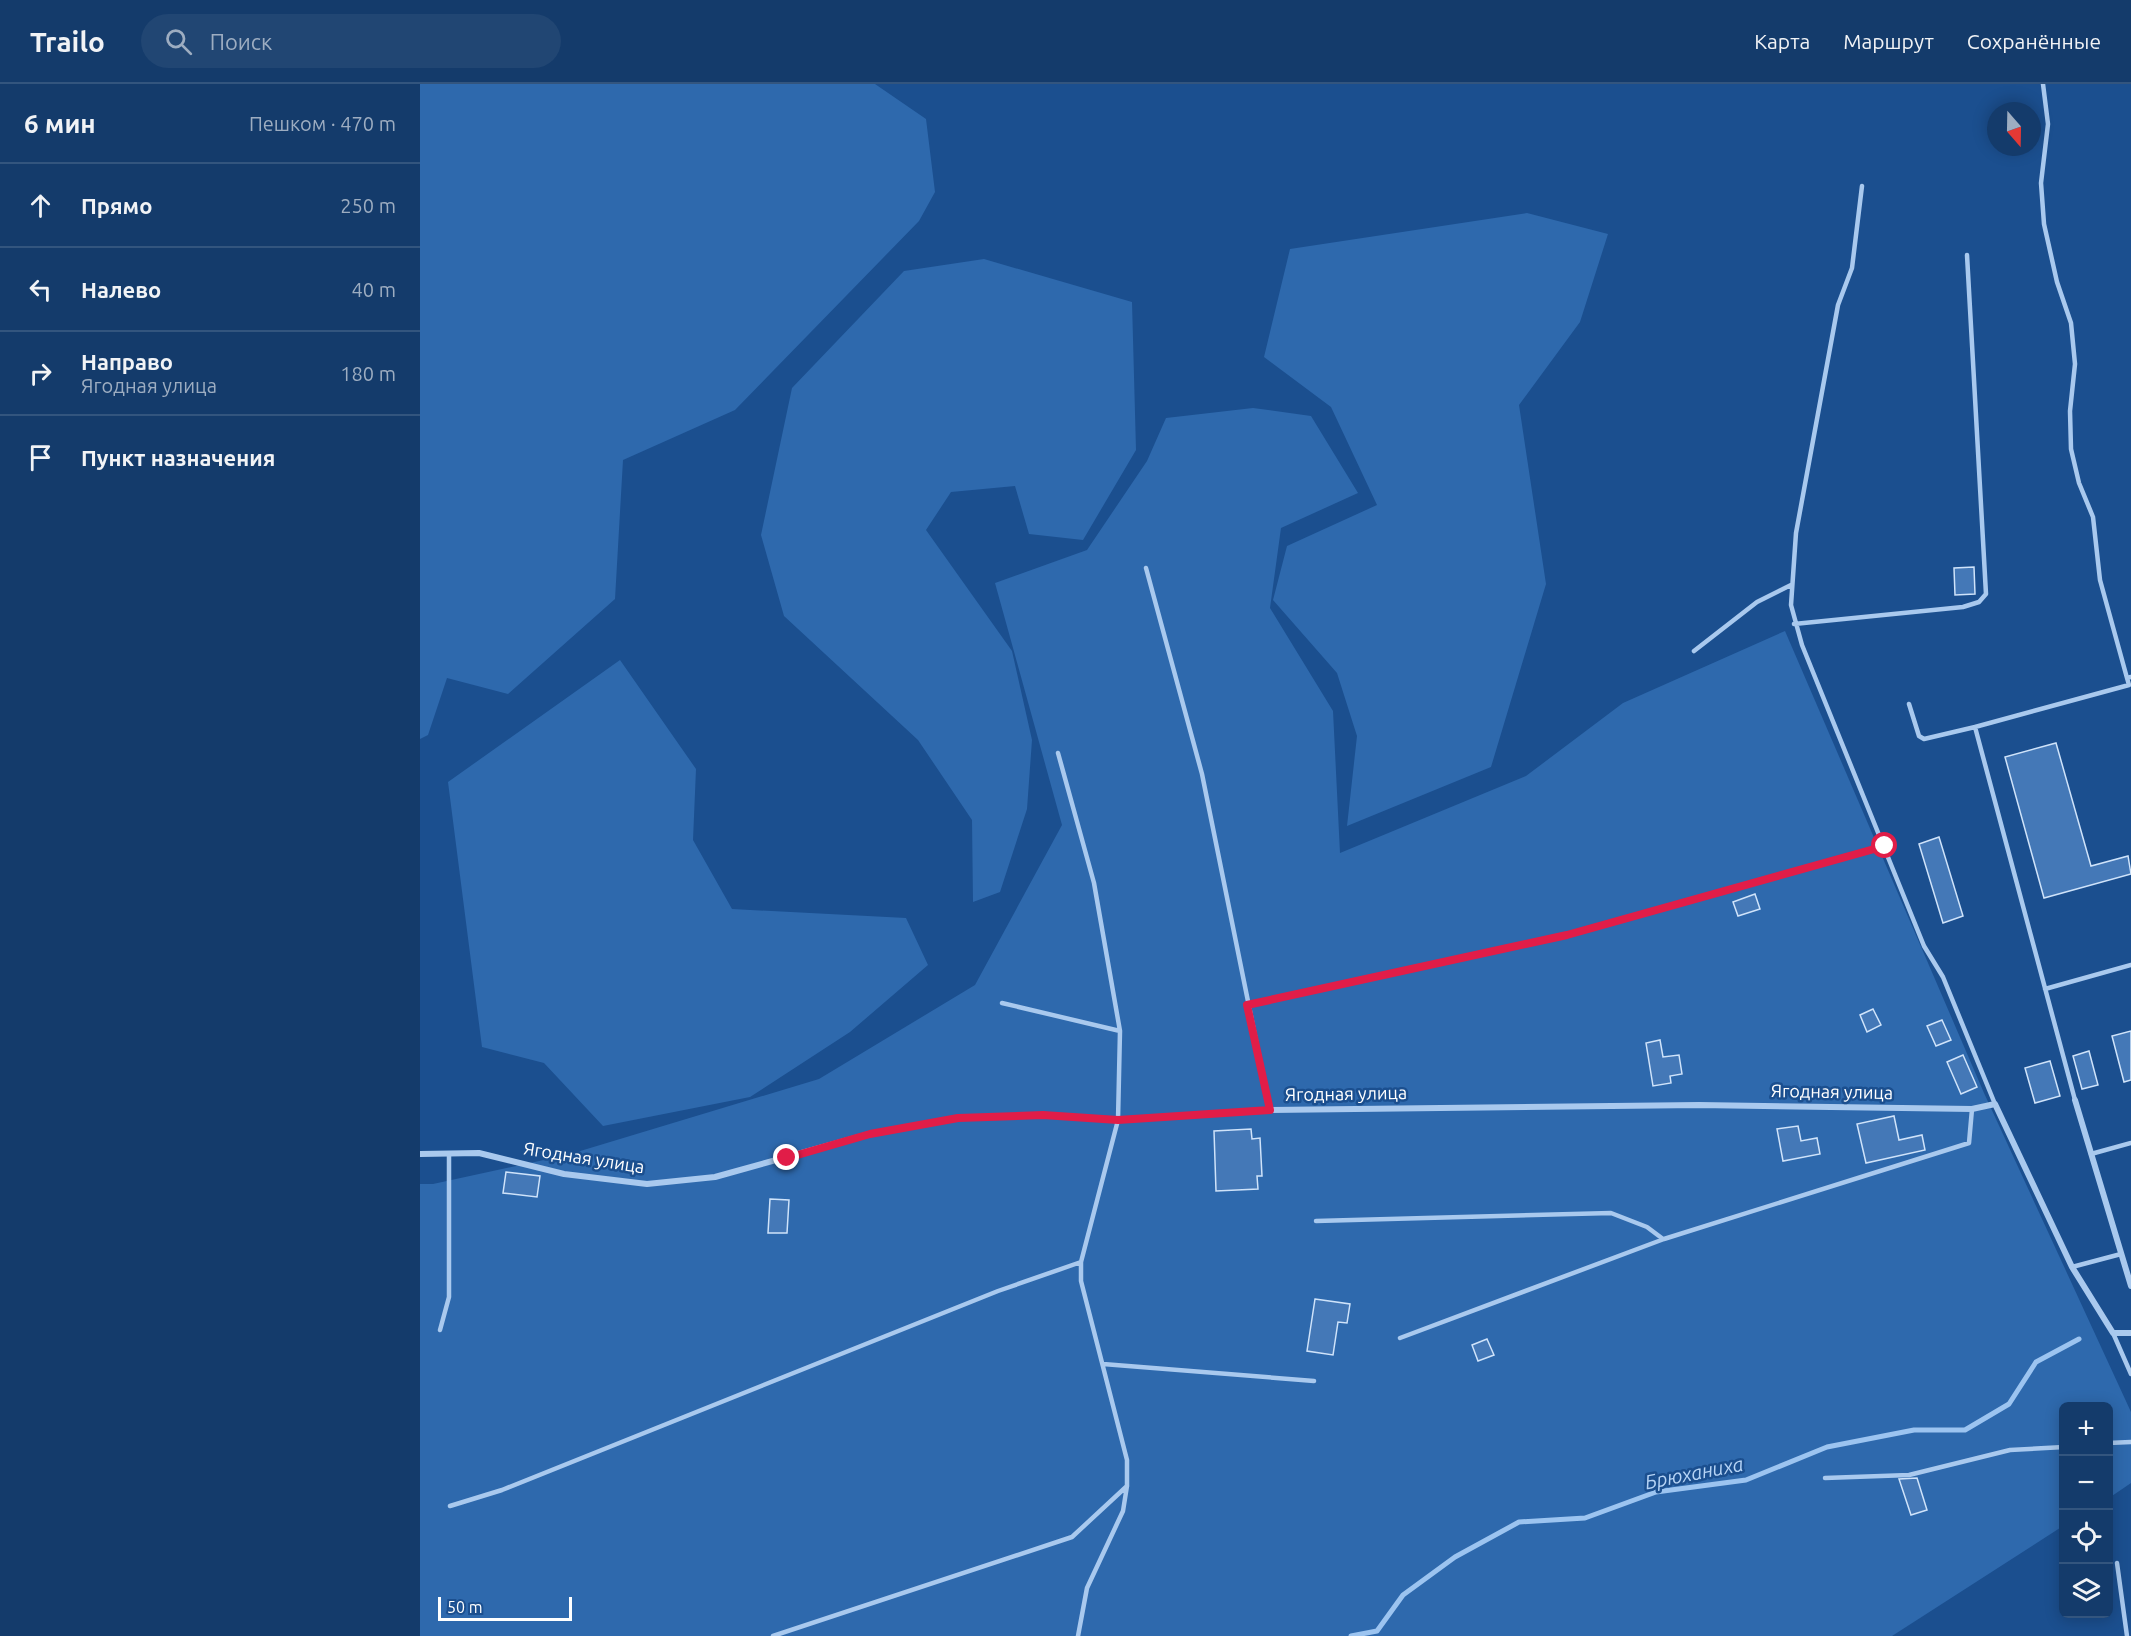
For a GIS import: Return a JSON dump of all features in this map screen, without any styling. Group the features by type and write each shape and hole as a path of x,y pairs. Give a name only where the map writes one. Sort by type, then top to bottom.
{"street":[{"path":"2075,1100 2131,1286"},
{"name":"Ягодная улица","path":"420,1154 478,1153 564,1174 647,1184 715,1177 870,1134 958,1118 1043,1115 1118,1120 1270,1110 1699,1105 1972,1109 1995,1104"},
{"path":"1995,1104 2072,1267 2113,1332 2131,1333"}],"lane":[{"path":"2043,84 2048,124 2041,183 2044,224 2056,282 2071,323 2075,364 2070,411 2072,449 2079,483 2093,517 2100,580 2129,677 2131,693"},
{"path":"1862,186 1852,268 1838,305 1796,533 1791,605 1794,624 1924,946 1943,978 1995,1104"},
{"path":"1794,624 1963,607 1979,602 1986,594 1967,255"},
{"path":"1146,568 1202,774 1270,1110"},
{"path":"1694,651 1757,602 1791,585"},
{"path":"1909,704 1919,736 1924,740 2129,685"},
{"path":"1975,727 2075,1100"},
{"path":"1058,753 1094,883 1120,1031 1118,1120 1081,1262 1085,1304 1127,1460 1127,1486 1123,1511 1087,1588 1078,1636"},
{"path":"1247,1005 1567,935 1885,846"},
{"path":"2045,988 2131,965"},
{"path":"1002,1003 1120,1031"},
{"path":"1400,1338 1664,1239 1969,1143 1972,1109"},
{"path":"2091,1154 2131,1143"},
{"path":"440,1330 449,1297 449,1154"},
{"path":"1316,1221 1611,1213 1647,1227 1664,1239"},
{"path":"2072,1267 2121,1254"},
{"path":"450,1506 502,1490 998,1291 1081,1262"},
{"path":"2113,1332 2131,1374"},
{"path":"1102,1364 1314,1381"},
{"path":"2113,1443 2131,1442"},
{"path":"1825,1478 1909,1475 2010,1450 2059,1447"},
{"path":"773,1636 1072,1537 1127,1486"},
{"path":"2117,1563 2127,1636"}],"shaded area":[{"path":"420,84 875,84 926,119 935,192 919,221 735,410 623,460 615,599 508,694 447,678 428,735 420,739"},
{"path":"1527,213 1608,234 1580,322 1519,405 1546,584 1491,767 1347,826 1357,736 1337,673 1273,600 1287,546 1377,505 1331,407 1264,357 1290,249"},
{"path":"984,259 1132,302 1136,450 1083,540 1029,534 1015,486 951,492 926,530 1012,651 1032,740 1027,809 1000,892 973,902 972,820 918,740 784,616 761,535 792,388 904,271"},
{"path":"1253,408 1311,416 1358,493 1281,528 1270,608 1333,711 1340,853 1526,776 1623,703 1785,631 1984,1093 2131,1412 2131,1483 2113,1495 2113,1402 2059,1402 2059,1529 1892,1636 420,1636 420,1184 433,1184 567,1155 819,1079 975,985 1062,825 995,583 1087,550 1147,461 1166,418"},
{"path":"620,660 696,769 693,840 732,909 906,918 928,965 850,1032 750,1097 603,1126 544,1063 482,1047 448,782"}],"building":[{"path":"1974,567 1975,594 1955,595 1954,568"},
{"path":"2056,743 2091,866 2128,856 2131,874 2044,898 2005,757"},
{"path":"1939,837 1963,916 1943,923 1919,844"},
{"path":"1755,894 1760,909 1738,916 1733,902"},
{"path":"1873,1009 1881,1025 1867,1032 1860,1015"},
{"path":"1942,1020 1951,1040 1936,1046 1927,1026"},
{"path":"2131,1031 2131,1080 2124,1082 2112,1036"},
{"path":"1660,1040 1663,1057 1679,1055 1682,1074 1670,1076 1671,1083 1653,1086 1646,1043"},
{"path":"2089,1051 2098,1085 2082,1089 2073,1056"},
{"path":"1963,1055 1977,1087 1961,1094 1947,1062"},
{"path":"2050,1061 2060,1096 2035,1103 2025,1068"},
{"path":"1894,1116 1899,1140 1922,1135 1925,1150 1866,1163 1857,1124"},
{"path":"1798,1126 1801,1141 1817,1138 1820,1154 1783,1161 1777,1129"},
{"path":"1251,1129 1252,1139 1260,1138 1262,1176 1257,1176 1258,1189 1216,1191 1214,1131"},
{"path":"506,1172 540,1176 537,1197 503,1193"},
{"path":"770,1199 789,1200 787,1233 768,1233"},
{"path":"1315,1299 1350,1304 1347,1323 1338,1322 1333,1355 1307,1351"},
{"path":"1487,1339 1494,1355 1478,1361 1472,1345"},
{"path":"1917,1478 1927,1510 1911,1515 1899,1479"}],"waterway":[{"name":"Брюханиха","path":"1351,1636 1377,1631 1403,1595 1455,1557 1519,1522 1585,1518 1656,1492 1746,1480 1827,1447 1914,1430 1965,1430 2009,1404 2036,1362 2079,1339"}],"route":[{"path":"787,1158 870,1134 958,1118 1043,1115 1118,1120 1270,1110 1247,1005 1567,935 1885,846"}]}
